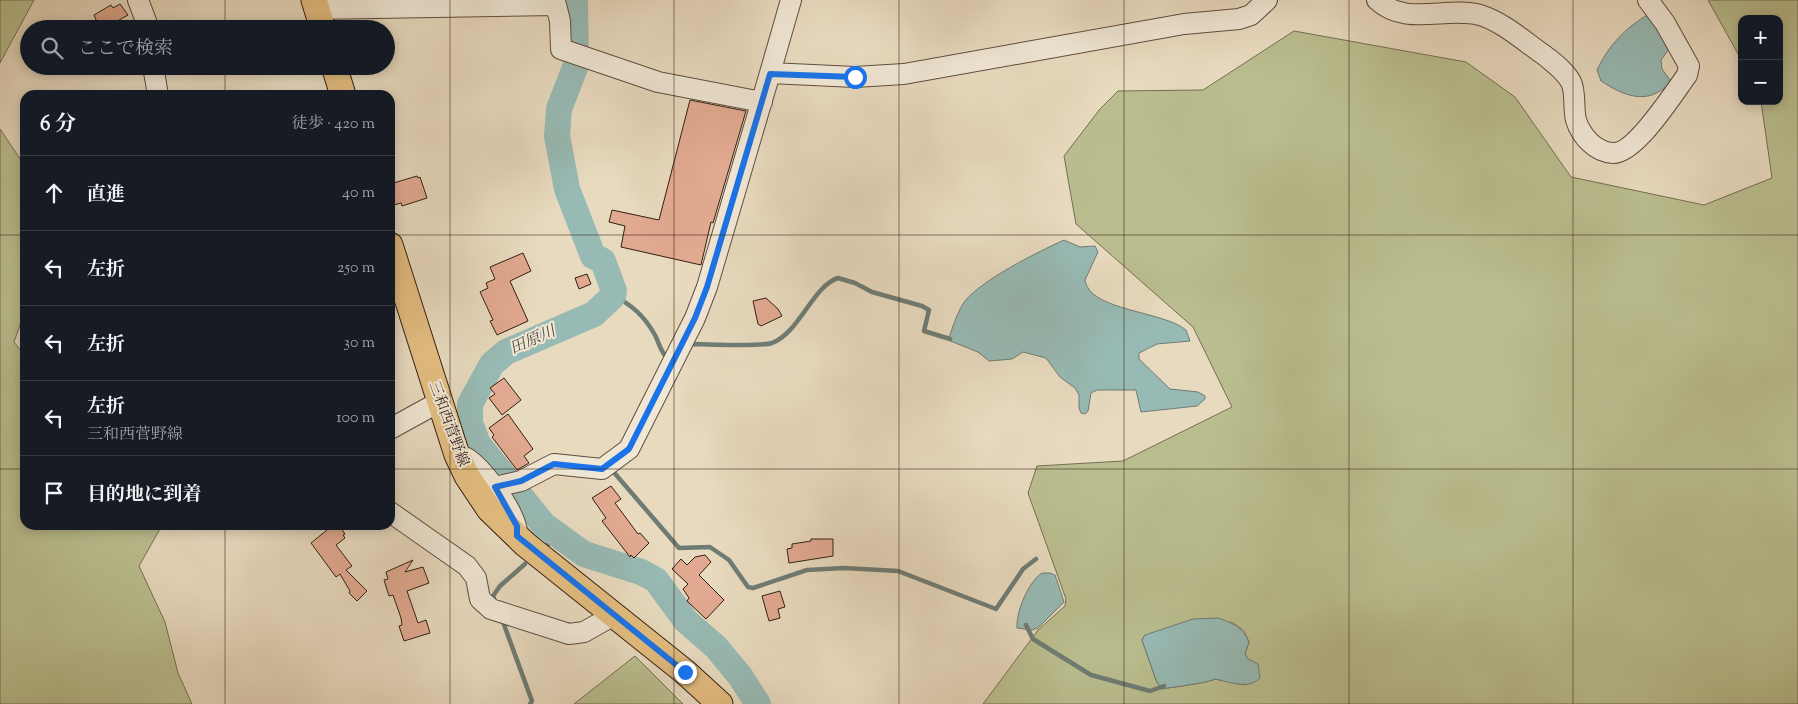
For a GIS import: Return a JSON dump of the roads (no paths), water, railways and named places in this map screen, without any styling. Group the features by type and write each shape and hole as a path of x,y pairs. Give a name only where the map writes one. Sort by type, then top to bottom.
{"main road":[{"path":"336,75 338,90"},
{"name":"三和西菅野線","path":"395,261 457,455 467,476 489,509 517,536 685,672 720,704"}],"street":[{"path":"138,0 146,20"},
{"path":"506,485 554,464 602,469 629,449 695,318 707,287 791,0"},
{"path":"770,74 855,77 904,74 1184,24 1239,19 1250,16 1266,0"},
{"path":"1377,0 1382,5 1404,14 1479,15 1501,26 1557,64 1572,83 1576,120 1581,132 1590,144 1603,152 1616,153 1636,141 1654,120 1687,75 1690,66 1665,23 1648,0"},
{"path":"318,12 556,5 560,21 561,49 658,82 762,102"},
{"path":"155,75 157,90"},
{"path":"395,426 439,402"},
{"path":"457,455 467,458 506,485 517,526 517,536"},
{"path":"395,516 467,566 476,578 480,599 491,609 569,634 584,632 614,615"}],"water":[{"path":"1649,14 1669,49 1661,60 1662,69 1670,80 1665,88 1652,95 1629,95 1601,81 1597,70 1612,45 1625,31"},
{"path":"1064,240 1080,247 1095,246 1098,252 1085,280 1090,290 1099,298 1129,310 1176,324 1186,330 1190,341 1157,344 1139,353 1139,359 1170,389 1198,392 1205,396 1205,399 1197,406 1141,412 1136,390 1097,390 1091,393 1088,411 1085,414 1081,413 1079,395 1075,388 1060,377 1046,358 1023,352 1012,359 989,361 978,352 948,340 960,310 973,293 997,275"},
{"path":"1042,573 1055,575 1064,602 1038,628 1032,630 1017,628 1017,621 1024,598 1032,583"},
{"path":"1218,618 1233,624 1243,633 1249,642 1245,654 1248,659 1258,664 1260,678 1250,684 1215,679 1161,689 1142,640 1145,635 1193,619"}],"waterway":[{"name":"田原川","path":"566,0 575,36 571,47"},
{"name":"田原川","path":"575,0 576,65 559,109 557,136 567,189 593,256 603,261 614,291 613,296 594,314 506,352 492,364 470,404 470,423 478,444 544,525 584,554 641,572 656,580 686,621 716,647 740,676 758,704"},
{"path":"559,109 560,90 568,57"},
{"path":"689,346 691,344 745,345 772,343 782,338 821,290 838,278 855,283 872,292 922,306 929,310 924,331 950,339"},
{"path":"613,296 632,307 642,317 651,328 668,359"},
{"path":"611,469 679,548 710,547 729,560 748,587 753,588 807,570 844,568 898,571 996,609 1023,569 1036,559"},
{"name":"田原川","path":"501,473 513,474"},
{"path":"546,546 558,536"},
{"path":"496,604 493,596 500,586 525,564"},
{"path":"503,622 532,701 530,704"},
{"path":"1026,625 1033,639 1091,675 1150,691 1164,686"}]}
